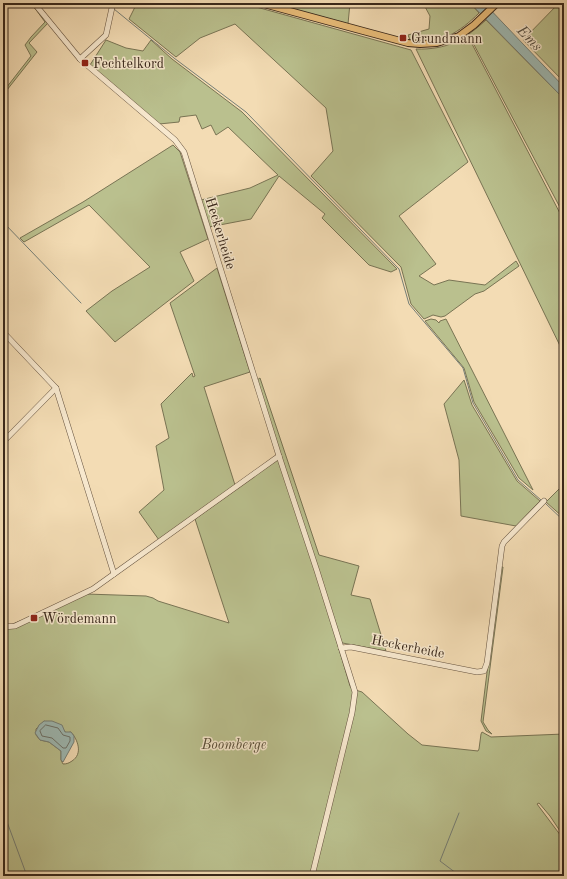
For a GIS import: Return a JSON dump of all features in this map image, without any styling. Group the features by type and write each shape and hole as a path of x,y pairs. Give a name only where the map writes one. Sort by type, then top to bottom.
{"main road":[{"path":"260,3 408,43 429,44 446,41 459,36 495,5"}],"street":[{"name":"Heckerheide","path":"34,3 80,59 175,140 184,152 341,648 351,647 477,672 484,671 487,663 502,546 504,542 544,501"},
{"path":"80,59 106,35 113,3"},
{"path":"3,332 56,388 114,574"},
{"path":"3,442 56,388"},
{"path":"3,627 15,626 92,589 279,456"},
{"path":"312,876 355,696 341,648"}],"green space":[{"path":"137,3 242,3 411,50 468,162 399,216 436,264 419,276 434,285 449,280 485,285 516,261 519,266 484,291 475,294 445,316 441,317 433,315 424,319 411,304 401,267 311,176 333,151 326,108 235,24 200,38 176,57 129,19"},
{"path":"270,3 350,3 348,24"},
{"path":"423,3 470,3 479,13 464,26 448,36 430,41 410,40 408,35 429,29 430,16"},
{"path":"559,3 564,3 564,82 523,40"},
{"path":"33,4 48,23 29,43 37,52 3,95 3,92 31,56 25,45 45,22"},
{"path":"486,20 564,99 564,215 472,41 471,42 564,221 564,354 416,49 446,46 470,33"},
{"path":"106,40 126,48 143,51 151,40 172,59 242,112 397,269 391,272 369,265 322,218 325,214 279,176 251,219 209,227 201,200 250,188 278,175 228,127 216,135 211,125 202,129 196,115 180,117 179,122 159,124 90,65"},
{"path":"173,145 180,152 208,239 180,252 194,281 115,342 86,311 112,291 150,267 89,205 24,242 20,238 83,202"},
{"path":"217,268 250,372 204,387 235,485 159,540 139,512 164,490 156,446 169,438 161,404 192,373 193,377 195,376 170,303"},
{"path":"431,319 436,320 439,323 440,321 446,319 533,490 519,478 474,402 464,368 425,321"},
{"name":"Boomberge","path":"260,378 319,555 359,566 351,595 370,599 386,651 337,642 350,686 352,689 362,692 422,745 478,751 482,732 491,737 564,734 564,837 550,816 539,803 537,804 564,840 564,876 3,876 3,628 86,594 146,596 229,623 195,519 281,457 257,380","holes":["44,721 63,729 66,733 71,732 74,735 78,747 75,758 72,761 63,764 61,760 61,751 49,742 40,740 36,735 36,729"]},
{"path":"464,380 472,405 517,481 540,501 516,526 461,516 459,460 444,404"},
{"path":"564,484 564,518 546,502"},
{"path":"500,567 503,567 483,722 492,734 486,731 481,721"}],"water":[{"path":"470,3 484,3 564,87 564,99"},
{"path":"44,721 52,721 62,725 65,732 71,732 74,736 74,742 63,762 61,760 61,751 49,742 40,740 35,733 39,725"}],"waterway":[{"path":"114,9 174,58 246,112 399,269 409,304 463,368 473,403 518,480 541,500"},
{"path":"3,222 81,303"},
{"path":"545,503 564,521"},
{"path":"3,811 27,876"},
{"path":"459,813 440,861 460,876"}],"place":[{"name":"Grundmann","path":"403,38"},
{"name":"Fechtelkord","path":"85,63"},
{"name":"Wördemann","path":"34,618"}],"water label":[{"name":"Ems","path":"530,38"}]}
